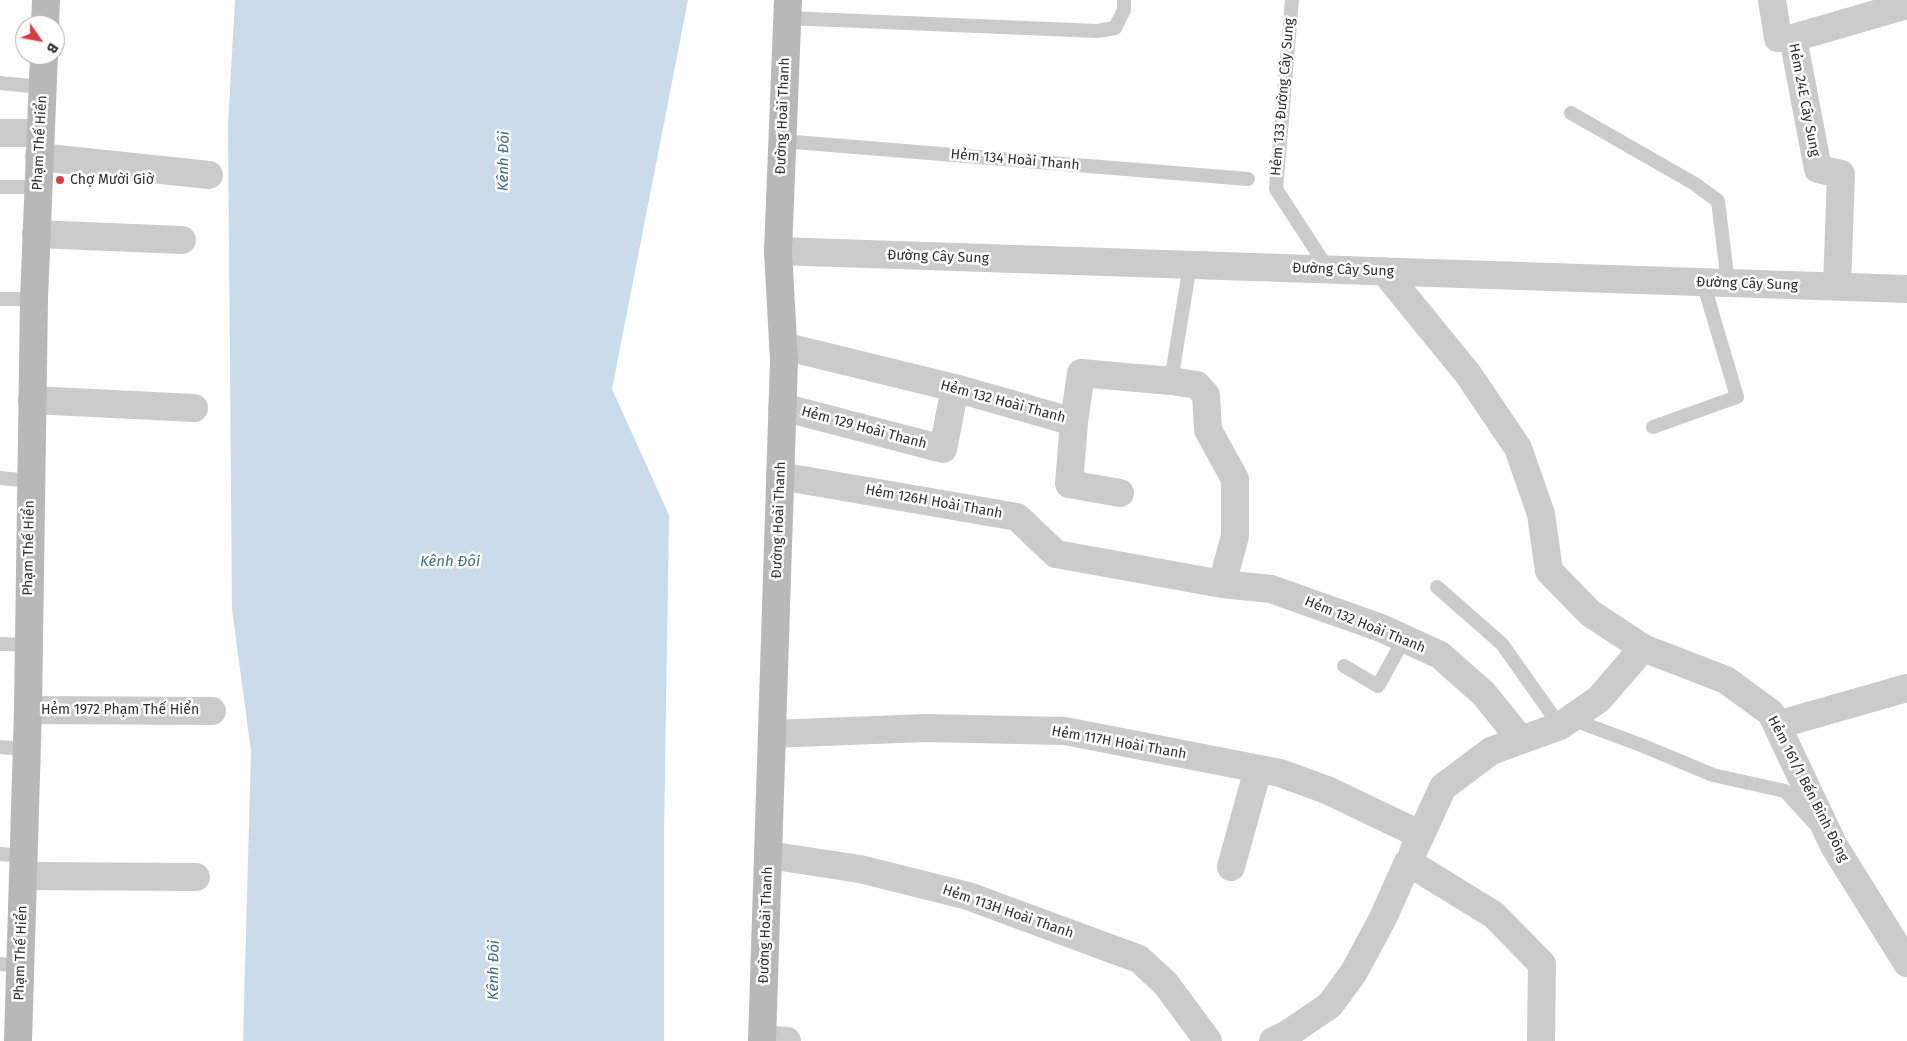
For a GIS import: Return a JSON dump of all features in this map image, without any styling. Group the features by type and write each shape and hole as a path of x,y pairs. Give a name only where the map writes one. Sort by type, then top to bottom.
{"street":[{"path":"45,15 46,0"},
{"name":"Hẻm 24E Cây Sung","path":"1772,0 1778,38 1792,38 1907,5"},
{"name":"Đường Hoài Thanh","path":"770,1040 768,855 782,407 783,346 778,251 787,9"},
{"name":"Hẻm 24E Cây Sung","path":"1792,38 1818,169 1841,174 1837,286"},
{"name":"Phạm Thế Hiển","path":"18,1041 10,965 16,862 27,749 34,299 43,65"},
{"path":"0,132 39,145 209,175"},
{"path":"36,234 182,240"},
{"name":"Đường Cây Sung","path":"778,251 1907,289"},
{"path":"1273,1041 1330,1005 1354,972 1383,918 1443,787 1491,751 1566,723 1599,700 1643,648 1590,613 1549,571 1541,514 1518,448 1468,374 1384,271"},
{"name":"Hẻm 132 Hoài Thanh","path":"783,346 956,388 1074,422 1081,373 1196,385 1206,395 1208,430 1235,479 1235,536 1222,584 1271,589 1381,628 1440,656 1484,694 1521,740"},
{"name":"Hẻm 129 Hoài Thanh","path":"782,407 943,449 956,388"},
{"path":"32,400 194,408"},
{"path":"1074,422 1069,484 1120,493"},
{"name":"Hẻm 126H Hoài Thanh","path":"780,476 1016,517 1056,554 1222,584"},
{"name":"Hẻm 161/1 Bến Bình Đông","path":"1643,648 1726,680 1771,713 1834,846 1907,963"},
{"path":"1777,725 1907,688"},
{"name":"Hẻm 1972 Phạm Thế Hiển","path":"28,710 212,711"},
{"name":"Hẻm 117H Hoài Thanh","path":"772,734 925,728 1065,731 1280,773 1327,790 1421,835"},
{"path":"1231,867 1258,769"},
{"name":"Hẻm 113H Hoài Thanh","path":"768,855 860,869 968,896 1139,959 1166,984 1208,1041"},
{"path":"16,862 196,877"},
{"path":"1408,862 1494,915 1542,964 1541,1041"}],"lane":[{"path":"787,9 1097,31 1115,28 1124,10 1124,0"},
{"name":"Hẻm 133 Đường Cây Sung","path":"1292,0 1276,189 1328,269"},
{"path":"0,83 42,87"},
{"path":"1571,113 1695,184 1718,201 1716,283 1737,397 1653,427"},
{"name":"Hẻm 134 Hoài Thanh","path":"782,142 1248,179"},
{"path":"0,187 38,187"},
{"path":"1171,381 1190,265"},
{"path":"0,299 34,299"},
{"path":"0,478 30,481"},
{"path":"1437,587 1502,644 1566,723 1641,744 1713,775 1786,791 1834,846"},
{"path":"1344,666 1378,686 1404,639"},
{"path":"0,644 28,646"},
{"path":"0,748 27,749"}],"water":[{"name":"Kênh Đôi","path":"235,0 688,0 612,389 669,515 664,833 664,1041 243,1041 251,751 232,609 228,124"}],"place":[{"name":"Chợ Mười Giờ","path":"60,180"}]}
